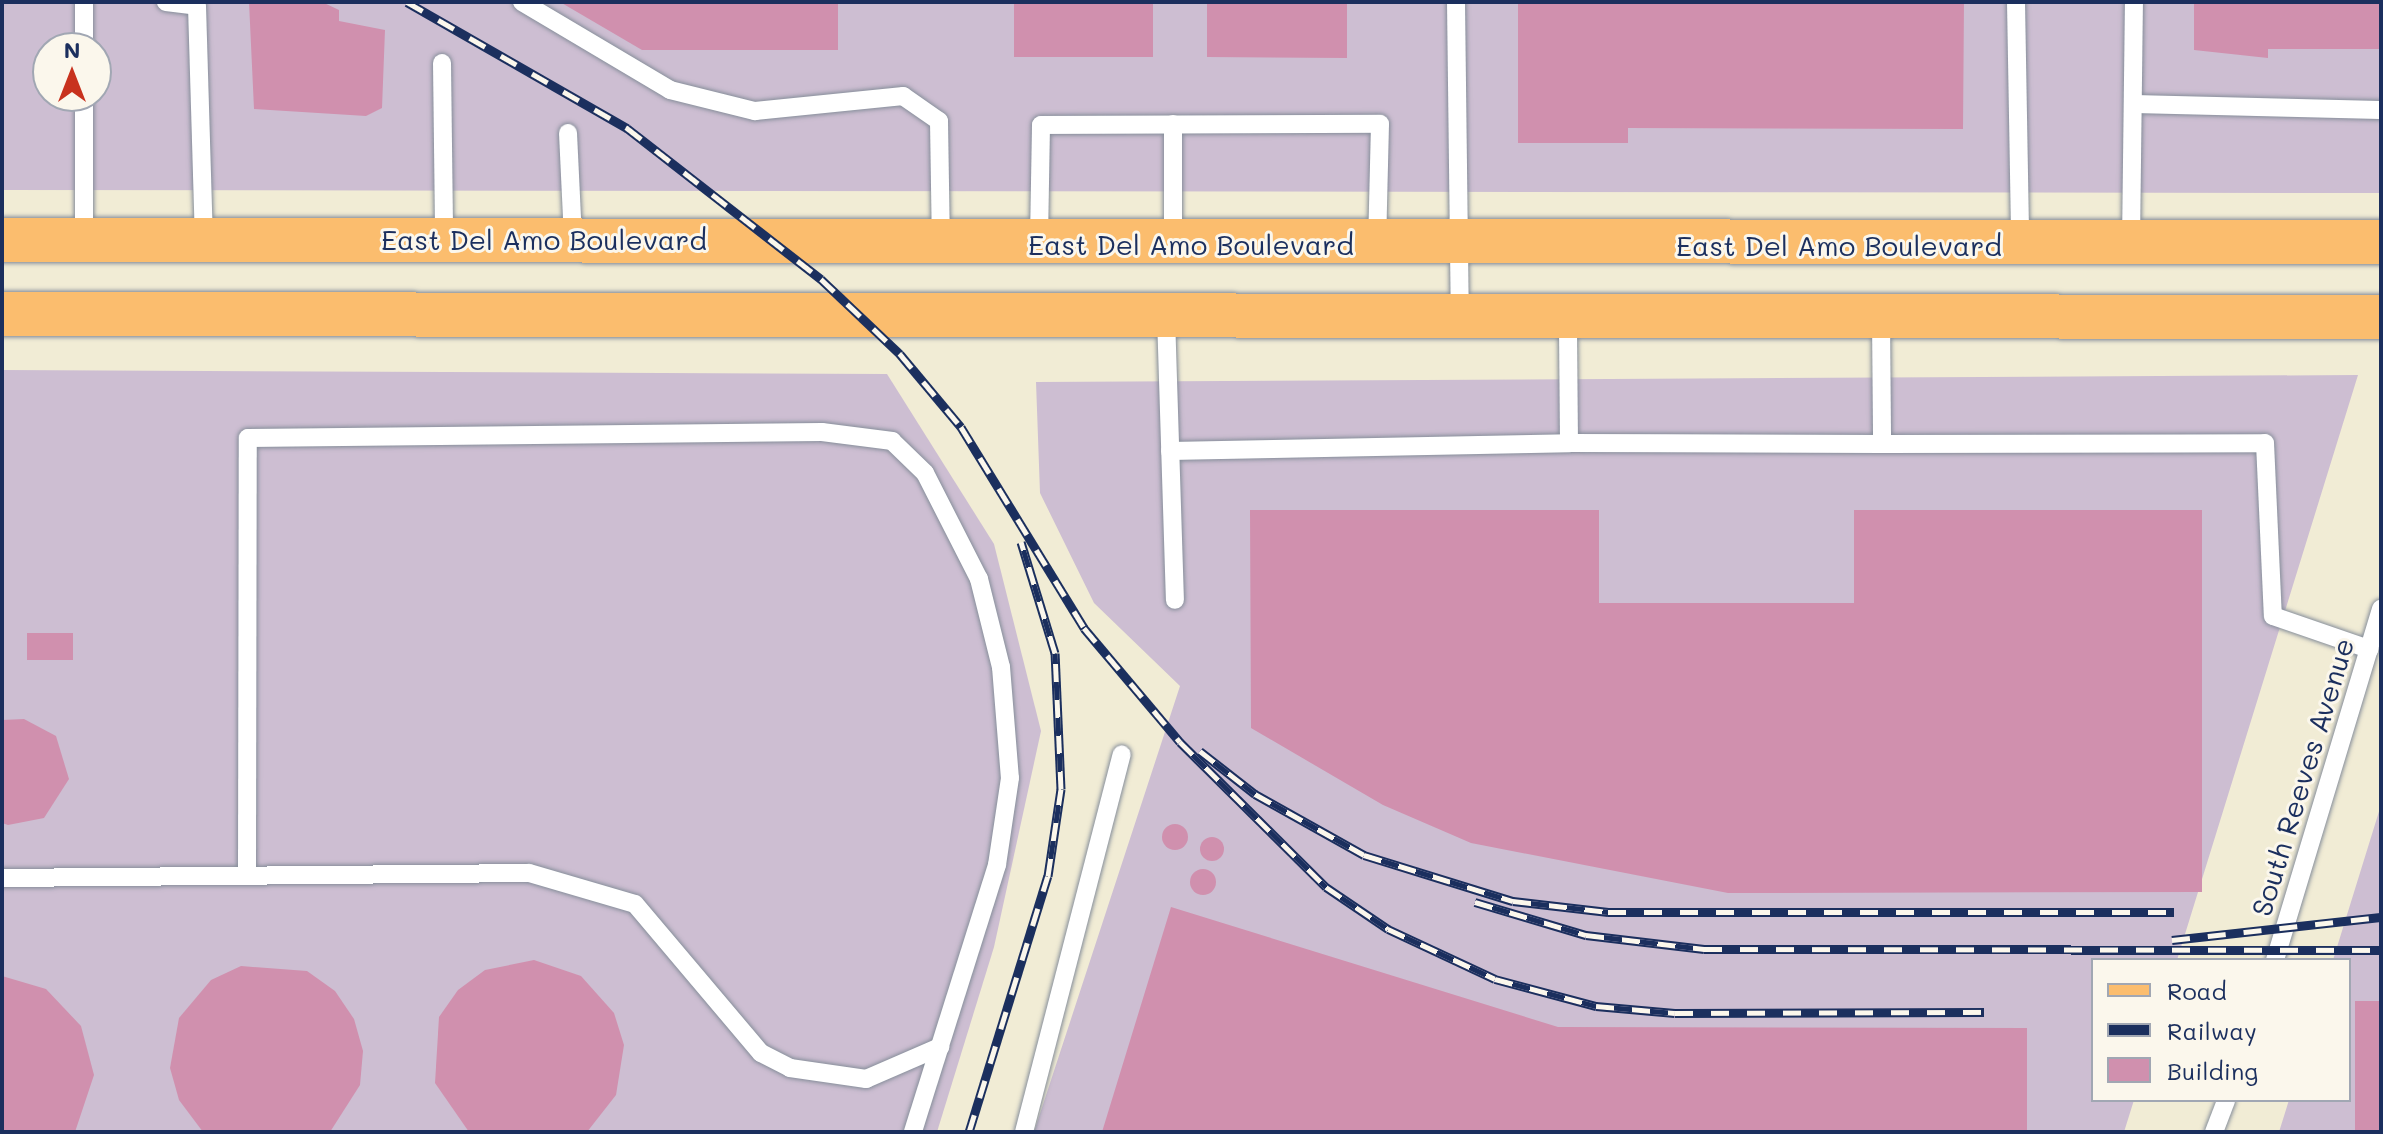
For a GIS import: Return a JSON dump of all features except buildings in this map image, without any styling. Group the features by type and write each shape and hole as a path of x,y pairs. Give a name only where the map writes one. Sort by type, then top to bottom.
{"main road":[{"name":"East Del Amo Boulevard","path":"2,240 444,238 1377,245 2381,242"},
{"path":"2,314 2381,317"}],"lane":[{"path":"84,2 84,32"},
{"path":"166,2 197,6 204,241"},
{"path":"522,2 670,90 755,111 903,96 939,121 941,242"},
{"path":"1456,2 1460,318"},
{"path":"2016,2 2020,244"},
{"path":"2131,243 2134,2"},
{"path":"442,63 444,238"},
{"path":"2133,104 2381,110"},
{"path":"84,112 84,241"},
{"path":"1173,124 1173,244"},
{"path":"1039,243 1041,125 1380,124 1377,245"},
{"path":"568,133 573,239"},
{"path":"1166,316 1175,600"},
{"path":"1568,318 1569,443"},
{"path":"1881,318 1882,444"},
{"path":"247,871 248,438 822,432 892,441 925,473 979,579 1001,667 1009,762 997,865 913,1132"},
{"path":"1170,451 1569,443 2265,443 2273,616 2369,649"},
{"name":"South Reeves Avenue","path":"2276,958 2381,609"},
{"path":"1024,1132 1122,754"},
{"path":"2,878 247,871 483,871 558,880 635,904 761,1053 790,1068 866,1079 940,1047"},
{"path":"2214,1132 2225,1102"}],"shaded area":[{"path":"2,2 2381,2 2381,193 2,190"},
{"path":"2,370 887,374 994,544 1041,731 994,947 937,1132 2,1132"},
{"path":"2358,375 2178,958 2091,958 2091,1102 2133,1102 2124,1132 1034,1132 1180,686 1094,603 1040,493 1036,382"},
{"path":"2381,805 2381,1132 2279,1132 2288,1102 2351,1102 2351,958 2334,958"}],"railway":[{"path":"407,2 627,128 821,279 900,354 961,427 1084,628 1180,742 1326,887 1388,929 1495,979 1596,1006 1675,1013 1984,1012"},
{"path":"969,1132 1048,876 1061,789 1055,653 1021,542"},
{"path":"1200,751 1255,794 1364,855 1513,901 1608,912 2174,912"},
{"path":"1475,902 1586,935 1704,949 2381,950"},
{"path":"2172,940 2381,917"}]}
